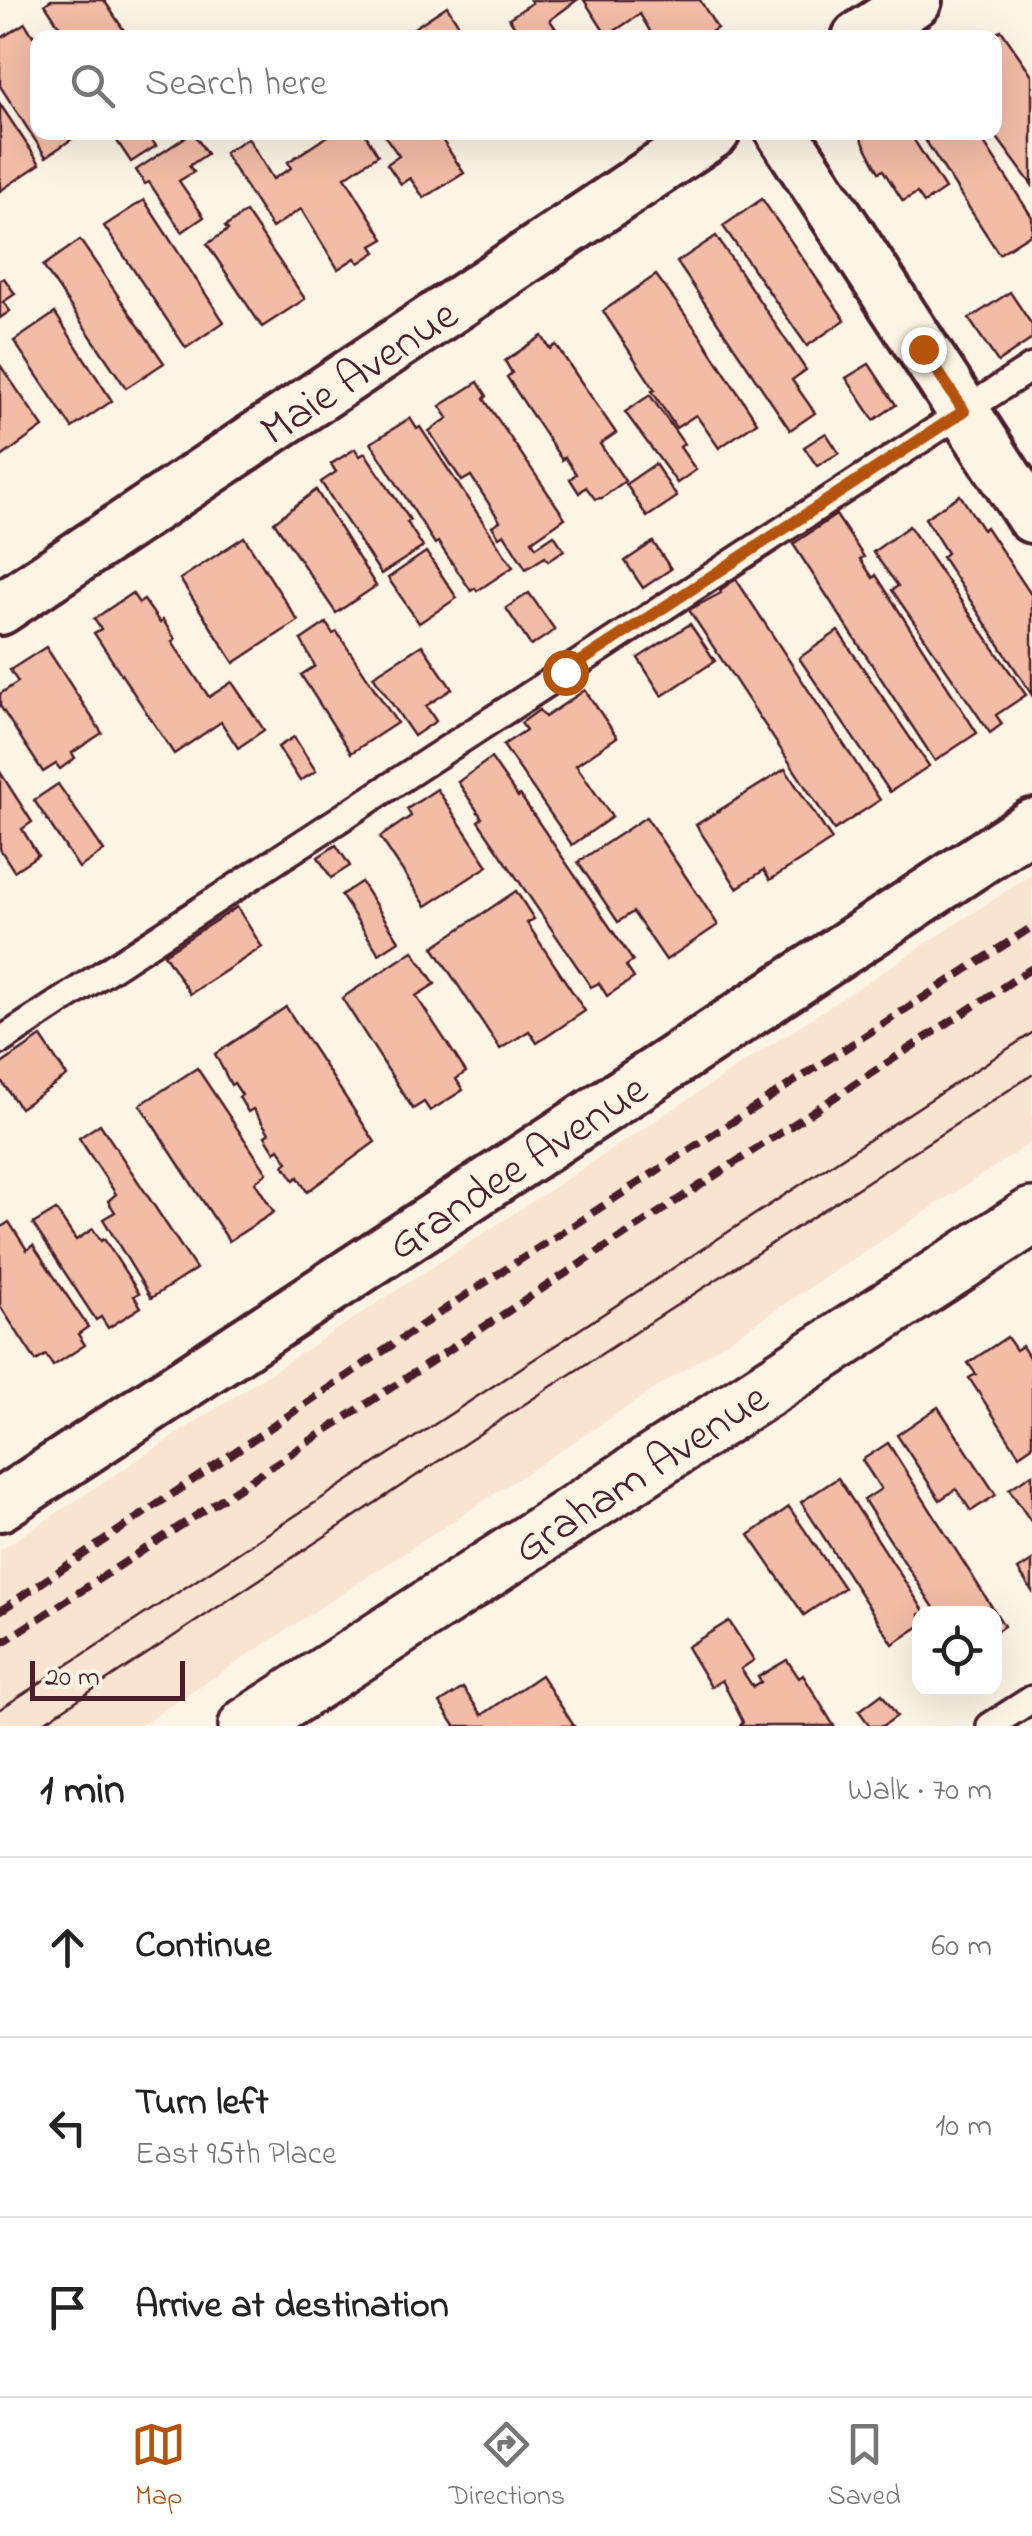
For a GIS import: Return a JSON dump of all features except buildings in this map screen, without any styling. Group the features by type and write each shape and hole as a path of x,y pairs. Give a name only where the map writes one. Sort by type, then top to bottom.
{"street":[{"path":"870,30 916,0"},
{"name":"Maie Avenue","path":"0,610 702,140"},
{"path":"787,140 1032,517"},
{"name":"Grandee Avenue","path":"0,1505 1032,825"},
{"name":"Graham Avenue","path":"247,1726 1032,1216"}],"lane":[{"path":"0,1041 1032,367"},
{"path":"990,1726 1032,1699"}],"shaded area":[{"path":"1032,874 1032,1142 140,1726 0,1726 0,1550"}],"tram line":[{"path":"0,1709 1032,1033"},
{"path":"38,1726 1032,1075"}],"railway":[{"path":"0,1611 466,1295 1032,927"},
{"path":"0,1644 1032,968"}],"route":[{"path":"565,672 964,411 923,349"}]}
